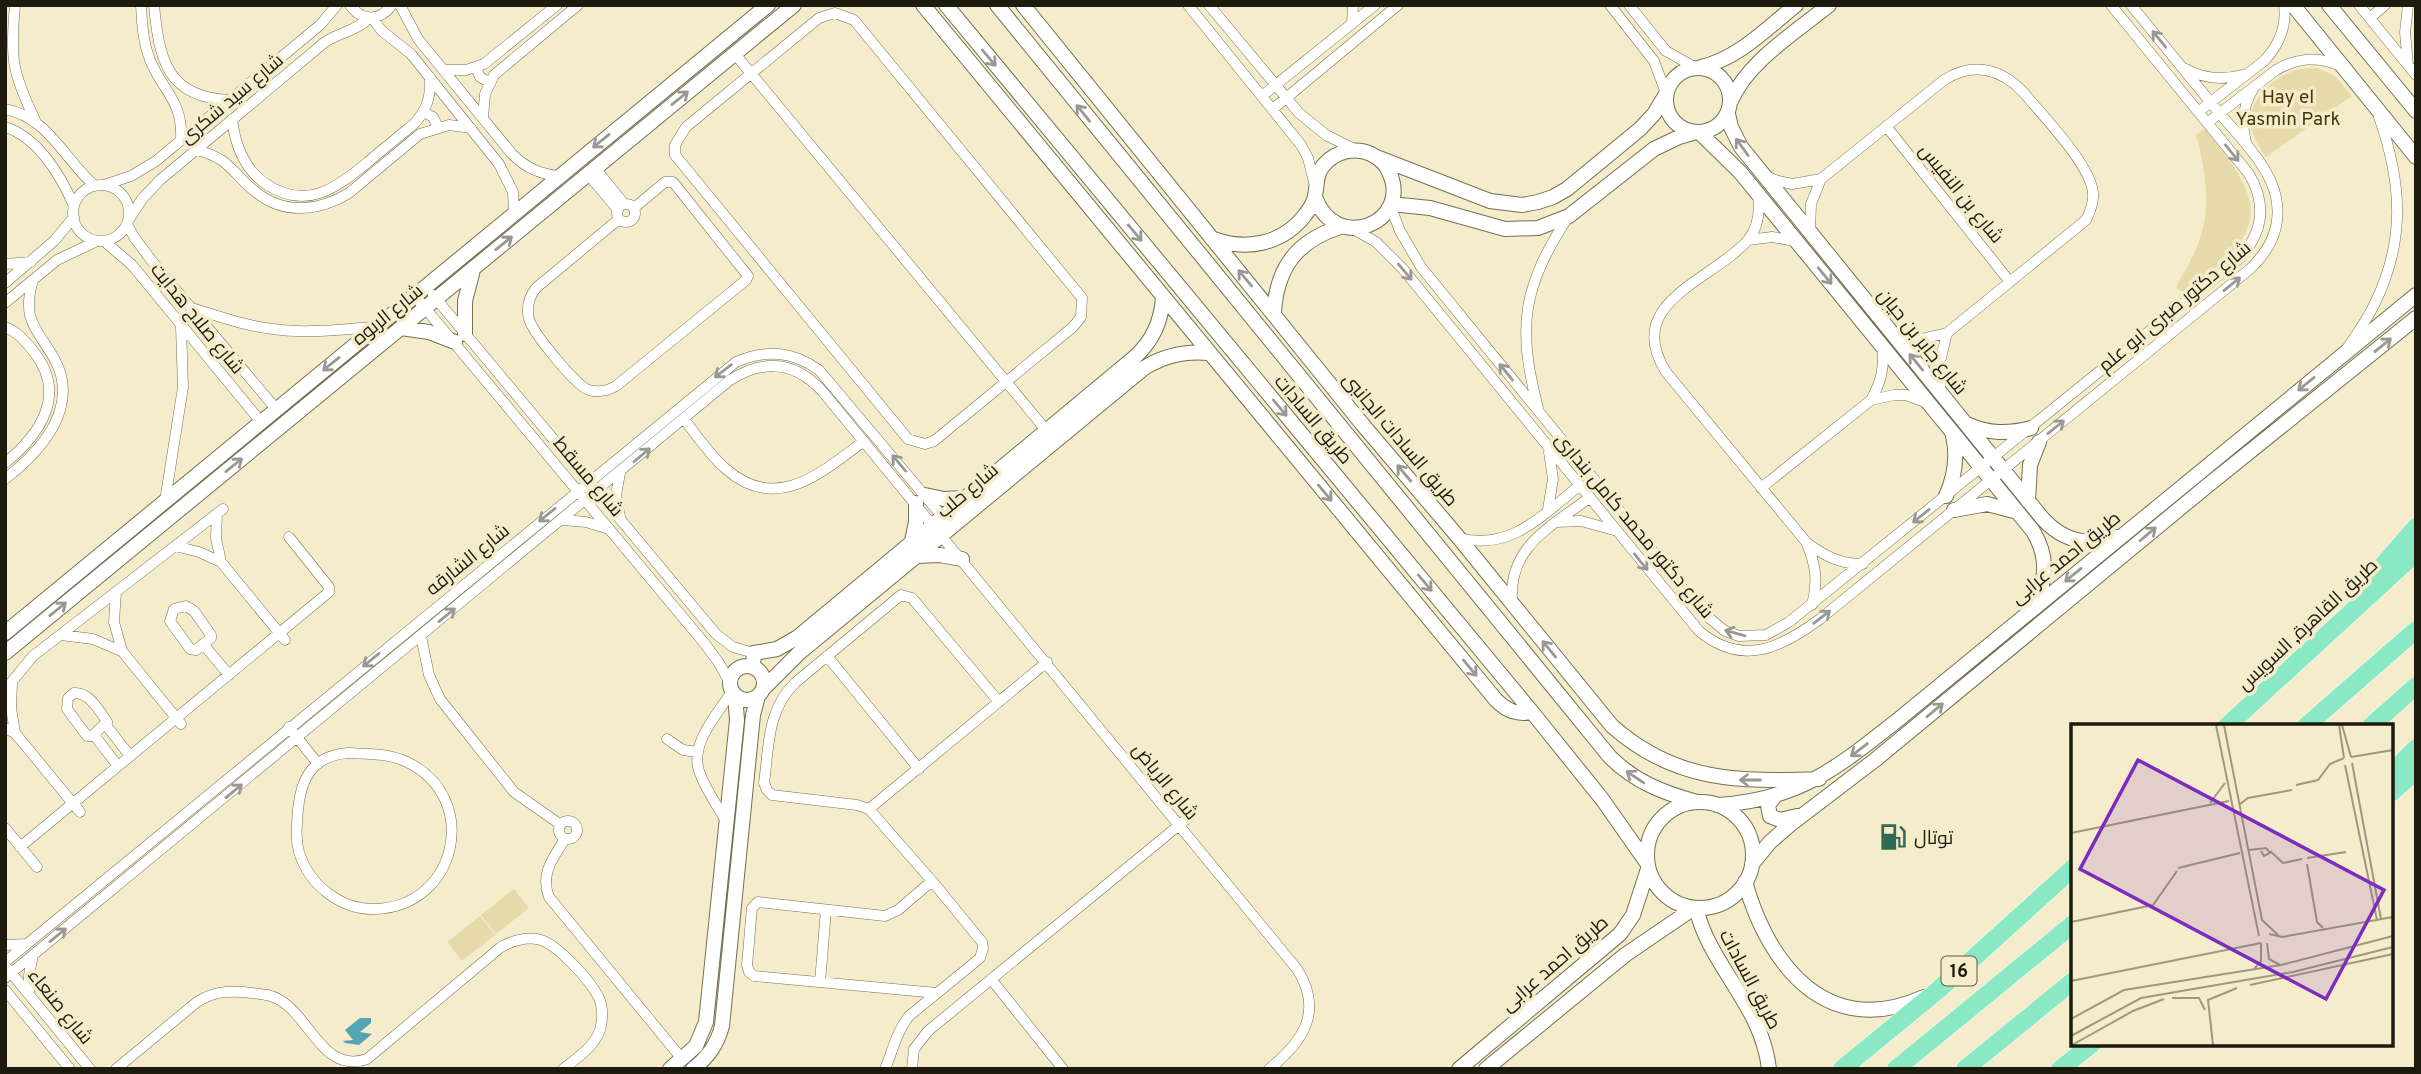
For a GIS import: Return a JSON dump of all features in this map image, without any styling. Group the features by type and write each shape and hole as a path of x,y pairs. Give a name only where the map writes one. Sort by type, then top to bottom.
{"highway":[{"path":"2325,636 2416,527"},
{"name":"طريق القاهرة, السويس","path":"2229,724 2416,553"},
{"path":"2308,724 2416,630"},
{"path":"2373,724 2416,686"},
{"path":"2393,771 2416,748"},
{"path":"2393,791 2416,771"},
{"name":"16","path":"1842,1069 1937,991 2071,870"},
{"name":"16","path":"1896,1069 2071,926"},
{"path":"1965,1069 2071,983"},
{"path":"2060,1069 2089,1046"}],"street":[{"path":"5,303 70,252 118,236 128,222 125,197 119,191 100,186 73,164 36,120 10,74 15,5"},
{"path":"141,5 146,50 176,103 181,140"},
{"path":"153,5 164,60 179,83 189,92 202,97 230,100"},
{"name":"شارع سيد شكرى","path":"100,186 144,169 320,25 337,5"},
{"path":"351,5 357,13 371,18 382,31 404,47 505,171 513,192 514,214"},
{"name":"شارع سيد شكرى","path":"128,222 150,189 325,42 386,13 392,5"},
{"path":"400,5 418,38 518,160 537,172 559,176"},
{"path":"444,70 466,71 491,60 557,5"},
{"path":"483,118 482,106 489,82 499,69 578,5"},
{"path":"731,36 750,5"},
{"name":"شارع الربوه","path":"8,641 165,501 768,5"},
{"name":"شارع الربوه","path":"8,641 130,551 793,5"},
{"path":"923,5 949,9"},
{"path":"923,5 1496,700 1516,713 1532,712"},
{"name":"طريق السادات","path":"997,5 1610,757 1634,778 1652,788 1698,802"},
{"path":"1188,5 1301,145 1324,215 1346,228"},
{"path":"1209,5 1286,97 1312,125 1326,135 1357,150 1490,201 1506,204 1538,202 1567,189 1640,129 1654,114 1674,78 1681,73 1719,62 1737,52 1796,5"},
{"path":"1352,23 1353,5"},
{"path":"1262,96 1375,5"},
{"path":"1273,109 1398,5"},
{"path":"1610,5 1654,61 1666,93 1665,103 1671,119 1677,126 1696,133"},
{"path":"1629,5 1666,51 1722,78 1730,93 1729,108"},
{"path":"1391,205 1430,208 1505,229 1538,228 1569,216 1654,149 1679,137 1716,127 1729,108 1736,89 1753,68 1829,5"},
{"name":"شارع دكتور صبرى ابو علم","path":"1993,458 2240,257 2256,236 2260,224 2260,198 2255,185 2111,5"},
{"name":"شارع دكتور صبرى ابو علم","path":"2003,470 2250,269 2268,248 2277,224 2276,198 2266,174 2220,113 2131,5"},
{"path":"2198,112 2264,61 2280,39 2284,26 2284,5"},
{"path":"2293,5 2416,157"},
{"path":"2329,5 2416,111"},
{"path":"2359,5 2416,75"},
{"path":"2370,18 2385,5"},
{"path":"2408,5 2405,32 2409,66"},
{"name":"طريق السادات الجانبى","path":"1027,8 1104,107 1602,715 1623,736 1680,767 1721,779 1819,779"},
{"name":"طريق السادات","path":"949,9 1532,712 1602,799 1647,866"},
{"path":"835,13 854,20 1082,298 1081,317 1073,327 934,441 925,444 908,439 675,155 674,145 679,135 752,74 819,18 835,13"},
{"path":"734,54 1046,430"},
{"path":"2207,123 2282,66 2316,59 2343,66"},
{"path":"2182,67 2193,73 2219,78 2246,74"},
{"path":"476,68 480,77 489,82"},
{"path":"1765,176 1792,184 1821,178 1949,77 1959,72 1982,69 2004,75 2014,82 2071,150 2091,182 2091,208 2085,220 1947,333 1921,339 1894,336"},
{"path":"232,119 237,146 254,173 274,189 300,196 313,195 338,186 414,124 429,101 430,77"},
{"path":"2246,146 2243,121 2249,96 2256,85"},
{"path":"176,103 189,92"},
{"path":"2344,353 2373,308 2393,256 2397,228 2395,172 2375,106"},
{"path":"1104,107 1107,142"},
{"name":"شارع جابر بن حيان","path":"1729,108 1735,138 2050,527 2069,538 2092,542 2122,536"},
{"path":"5,110 25,114 36,120"},
{"path":"424,112 433,117 438,127"},
{"name":"شارع بن النفيس","path":"1886,126 2010,282"},
{"path":"5,127 21,134 37,147 65,186 79,230 84,235 100,241"},
{"path":"196,149 216,156 233,167 250,187 267,200 295,208 316,207 337,201 420,134 438,127 471,128"},
{"name":"شارع جابر بن حيان","path":"1696,133 1730,159 2033,531 2043,553 2045,578 2033,608"},
{"path":"1212,238 1240,245 1268,242 1292,229 1309,209 1318,174 1324,164 1333,156 1357,150"},
{"path":"1274,312 1279,281 1295,254 1315,237 1346,228 1364,228 1375,223 1391,205 1394,191 1392,179 1387,167 1378,158"},
{"path":"233,167 236,161 243,159"},
{"path":"505,171 514,169 518,160"},
{"path":"592,171 624,210"},
{"path":"1060,172 1090,179 1088,194 1091,209"},
{"path":"1132,173 1164,180"},
{"path":"1810,231 1811,204 1821,178"},
{"path":"665,182 673,182 748,276 616,386 604,391 592,391 579,384 533,328 529,319 528,303 537,288 624,210 665,182"},
{"path":"5,283 54,241 74,211 82,193 100,186"},
{"path":"1758,193 1758,218 1748,240 1667,305 1655,323 1653,335 1658,359 1807,543 1839,562 1863,564"},
{"name":"شارع دكتور محمد كامل بندارى","path":"1391,205 1406,244 1421,267 1687,593 1713,623 1725,631 1739,636 1766,635 1789,622 1993,458"},
{"path":"1539,412 1526,356 1528,309 1541,263 1569,216"},
{"name":"شارع صلاح هدايت","path":"128,222 142,248 276,409"},
{"name":"شارع دكتور محمد كامل بندارى","path":"1346,228 1376,242 1404,269 1675,603 1699,631 1719,645 1744,651 1759,651 1787,642 1820,619 2003,470"},
{"path":"1748,240 1772,237 1797,242"},
{"name":"شارع صلاح هدايت","path":"100,241 132,265 261,422"},
{"path":"5,264 31,261"},
{"path":"401,328 460,338 473,269"},
{"path":"5,479 33,456 47,438 58,416 63,394 55,361 32,324 29,302 33,280"},
{"name":"شارع مسقط","path":"421,291 586,501 713,653 733,690"},
{"name":"طريق احمد عرابى","path":"1717,805 1774,796 1819,779 1886,729 2416,295"},
{"name":"شارع حلب","path":"761,692 799,653 917,556 964,498 1145,347 1158,324 1163,298"},
{"path":"193,308 274,329 316,331 377,327"},
{"name":"طريق احمد عرابى","path":"1752,864 1770,842 1898,741 2416,318"},
{"path":"18,334 32,324"},
{"path":"165,501 183,387 181,325"},
{"path":"5,327 18,334 45,369 49,380 49,403 42,422 31,439 5,463"},
{"path":"2151,330 2161,342"},
{"path":"1940,392 1940,362 1947,333"},
{"name":"شارع مسقط","path":"460,338 598,491 716,634 754,660"},
{"path":"1761,488 1871,400 1881,379 1882,346"},
{"name":"شارع الشارقه","path":"7,970 26,944 724,370 750,356 779,353 800,359 819,370 942,526"},
{"name":"شارع حلب","path":"754,660 798,637 912,541 942,526 1144,368 1156,361 1182,353 1209,353"},
{"name":"شارع الشارقه","path":"7,970 33,955 743,372 772,366 794,370 813,381 864,441 920,499"},
{"path":"1324,406 1328,380"},
{"path":"1871,400 1894,395 1918,398 1929,404"},
{"path":"684,419 728,471 750,484 762,487 787,488 800,485 816,477 864,441"},
{"path":"1965,422 1990,432 2031,428"},
{"path":"1947,496 1952,484 1956,457 1951,432"},
{"path":"2028,502 2030,465 2039,442"},
{"path":"1548,448 1553,479 1548,510"},
{"path":"620,517 617,495 621,472"},
{"path":"2197,473 2207,486"},
{"path":"1459,538 1483,542 1506,538 1517,533 1579,486"},
{"path":"912,541 920,499 964,498"},
{"path":"1512,603 1511,589 1518,560 1526,548 1589,498"},
{"path":"1954,510 1987,504 2016,512"},
{"path":"76,807 10,730 8,686 24,664 220,511 216,538 221,562"},
{"path":"563,520 586,522 609,529"},
{"path":"1557,522 1593,523 1616,532"},
{"name":"شارع الرياض","path":"942,526 962,559 1297,969 1307,987 1308,1016 1299,1041 1269,1069"},
{"path":"20,846 76,807 130,756 178,721 229,675 282,637 330,589 289,537"},
{"path":"120,539 130,551"},
{"path":"1807,543 1815,568 1812,605"},
{"path":"175,546 199,552 221,562 282,637"},
{"path":"917,556 940,555 962,559"},
{"path":"116,592 114,622 122,652 178,721"},
{"path":"1675,603 1687,593"},
{"path":"885,1069 896,1036 909,1016 980,958 983,948 979,938 869,809 857,805 772,795 765,786 771,725 779,701 796,682 897,597 905,595 912,598 999,702"},
{"path":"186,606 194,611 211,635 203,644 196,650 190,649 171,626 170,617 174,609 186,606"},
{"path":"61,635 93,639 122,652"},
{"path":"421,636 429,676 440,699 514,792 561,825"},
{"path":"203,644 229,675"},
{"path":"827,656 919,768"},
{"path":"754,660 764,677 753,715 722,1026 710,1054 682,1066 701,1039 706,1022 737,720 733,690 737,669 754,660"},
{"path":"869,809 1047,662"},
{"path":"1561,698 1565,668"},
{"path":"733,690 749,700 761,692"},
{"path":"727,823 699,771 698,752 704,735 733,690"},
{"path":"106,725 94,736 87,736 69,712 66,702 70,695 81,693 87,696 130,756"},
{"path":"289,727 318,764"},
{"path":"1886,729 1898,741"},
{"path":"94,736 118,766"},
{"path":"667,739 683,750 698,752"},
{"path":"338,754 390,756 422,771 434,783 444,798 452,832 451,848 444,868 431,885 415,898 396,906 375,909 344,903 316,883 306,869 296,832 303,780 318,764 338,754"},
{"path":"1774,796 1768,805 1768,811 1774,819 1806,813"},
{"path":"1698,802 1717,805 1730,812 1744,826 1752,844 1752,864 1745,882 1736,894 1711,907 1695,908 1668,898 1656,886 1647,866 1649,839 1662,818 1682,806 1698,802"},
{"path":"912,1069 915,1049 920,1039 1189,817"},
{"path":"175,821 183,832"},
{"path":"570,821 578,828 575,838 565,839 559,831 561,825 570,821"},
{"path":"5,828 37,867"},
{"path":"565,839 546,873 549,897 682,1066"},
{"name":"طريق احمد عرابى","path":"1460,1069 1612,942 1627,925 1637,905 1647,866"},
{"path":"932,881 890,915 755,903 752,908 747,965 749,972 754,975 937,993"},
{"name":"طريق السادات","path":"1745,882 1760,924 1777,956 1792,975 1818,996 1850,1008 1878,1010 1899,1007 1937,991"},
{"name":"طريق السادات","path":"1695,908 1709,942 1754,1015 1766,1048 1769,1069"},
{"name":"طريق احمد عرابى","path":"1486,1069 1625,955 1695,908"},
{"path":"820,982 826,910"},
{"path":"116,1069 197,1002 210,994 225,991 267,995 279,1000 290,1008 334,1058 346,1063 360,1062 501,947 525,938 539,939 562,952 598,996 602,1007 601,1029 596,1039 563,1069"},
{"path":"5,945 26,944"},
{"path":"29,995 33,955"},
{"name":"شارع صنعاء","path":"7,970 90,1069"},
{"path":"991,979 1063,1069"},
{"path":"1563,984 1573,997"},
{"name":"شارع صنعاء","path":"5,990 70,1069"},
{"path":"5,1001 17,1004"},
{"path":"130,1057 130,1069"}],"green space":[{"name":"Hay el Yasmin Park","path":"2317,68 2335,76 2352,96 2266,157 2251,127 2253,107 2258,98 2282,76 2301,69"},
{"path":"2205,129 2243,182 2251,212 2248,227 2240,242 2221,263 2185,294 2176,287 2197,246 2205,220 2205,183 2196,134"},
{"path":"514,889 529,908 496,934 481,915"},
{"path":"480,916 495,935 462,961 447,942"}],"water":[{"path":"360,1018 371,1018 371,1023 360,1032 372,1034 359,1045 345,1043 343,1041 353,1040 345,1030"}],"place":[{"name":"توتال","path":"1893,837"}]}
